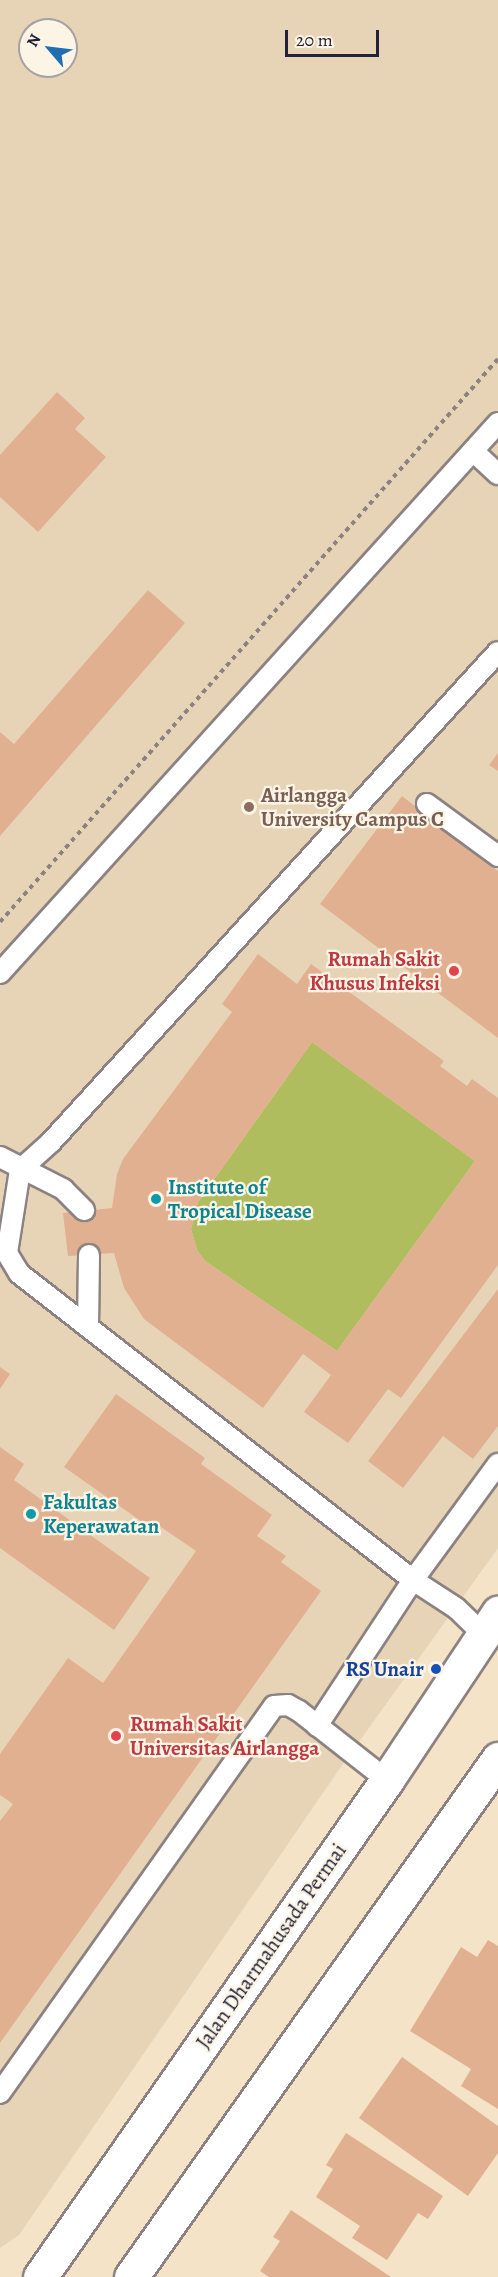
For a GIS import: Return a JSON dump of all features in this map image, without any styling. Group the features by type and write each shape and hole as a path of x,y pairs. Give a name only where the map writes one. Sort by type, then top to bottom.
{"street":[{"name":"Jalan Dharmahusada Permai","path":"40,2277 387,1780 490,1624"},
{"path":"131,2277 498,1759"}],"lane":[{"path":"0,973 498,423"},
{"path":"473,451 498,474"},
{"path":"490,1624 456,1608 413,1580 19,1273 7,1253 20,1170 51,1142 498,652"},
{"path":"427,804 498,856"},
{"path":"0,1157 20,1170 63,1189 84,1210"},
{"path":"87,1327 89,1255"},
{"path":"316,1726 413,1580 498,1464"},
{"path":"0,2093 274,1706 288,1705 387,1780"}],"path":[{"path":"0,922 498,359"}],"shaded area":[{"name":"Airlangga University Campus C","path":"0,0 498,0 498,1548 338,1771 19,2235 0,2248"}],"green space":[{"path":"312,1042 475,1161 337,1351 205,1261 197,1250 191,1229 198,1202"}],"building":[{"path":"57,392 85,418 75,429 106,457 38,532 0,497 0,455"},
{"path":"148,590 185,623 0,836 0,732 14,744"},
{"path":"498,753 498,771 489,765"},
{"name":"Rumah Sakit Khusus Infeksi","path":"402,796 498,871 498,1038 320,904"},
{"name":"Institute of Tropical Disease","path":"258,954 297,984 311,964 444,1061 440,1066 467,1086 472,1079 498,1098 498,1265 401,1398 388,1389 348,1443 304,1412 331,1375 303,1354 263,1408 144,1319 124,1288 114,1253 68,1256 63,1213 112,1208 117,1174 123,1159 232,1012 222,1004","holes":["312,1042 475,1161 337,1351 205,1261 197,1250 191,1229 198,1202"]},
{"path":"498,1289 498,1426 473,1459 443,1436 403,1488 368,1461"},
{"path":"0,1367 10,1374 0,1389"},
{"name":"Rumah Sakit Universitas Airlangga","path":"116,1394 205,1458 201,1464 272,1515 257,1536 286,1556 281,1562 321,1591 0,2043 0,1821 13,1804 0,1795 0,1754 68,1658 103,1683 196,1551 158,1525 155,1531 64,1467"},
{"name":"Fakultas Keperawatan","path":"0,1447 24,1464 14,1480 150,1578 114,1630 0,1548"},
{"path":"488,1940 498,1946 498,2109 461,2086 471,2069 410,2031 461,1947 477,1957"},
{"path":"402,2057 498,2126 498,2153 468,2196 359,2118"},
{"path":"346,2133 443,2196 428,2219 418,2213 387,2260 352,2238 360,2226 316,2197 333,2169 326,2165"},
{"path":"291,2210 391,2277 269,2277 260,2271 280,2241 273,2237"}],"place":[{"name":"Airlangga University Campus C","path":"249,807"},
{"name":"Rumah Sakit Khusus Infeksi","path":"454,971"},
{"name":"Institute of Tropical Disease","path":"156,1199"},
{"name":"Fakultas Keperawatan","path":"31,1514"},
{"name":"RS Unair","path":"436,1669"},
{"name":"Rumah Sakit Universitas Airlangga","path":"116,1736"}]}
